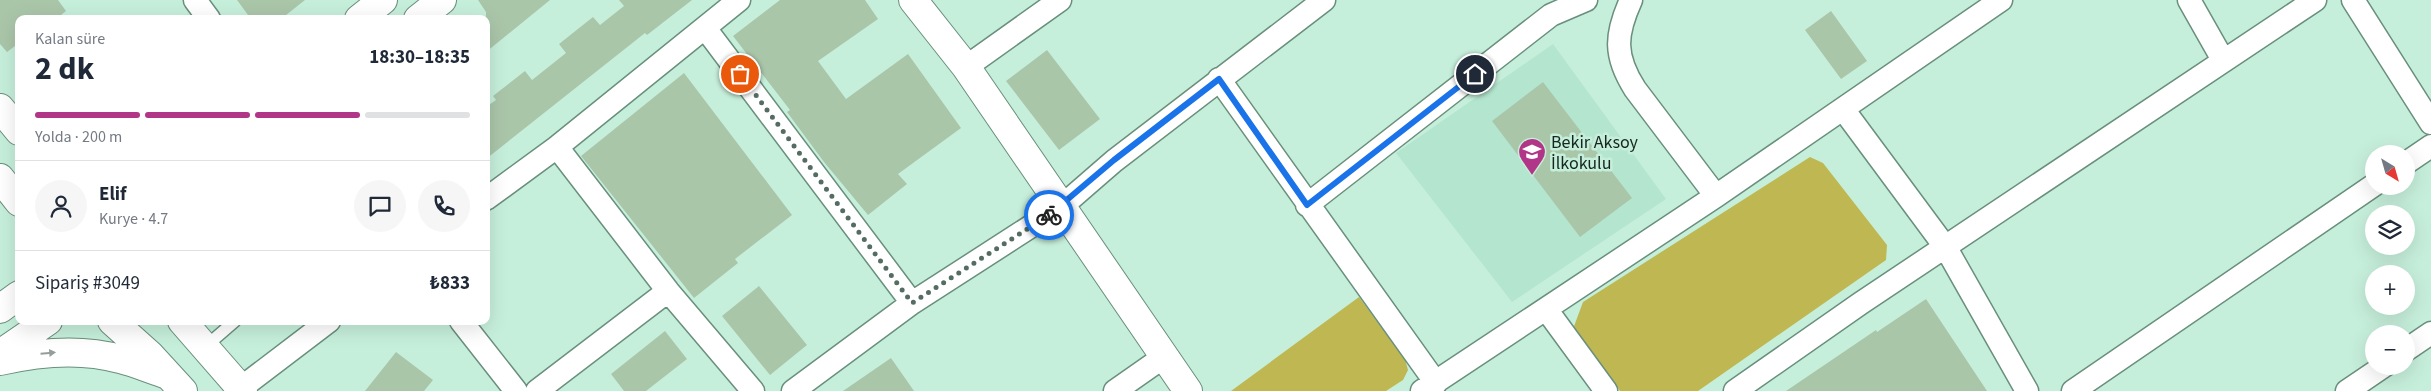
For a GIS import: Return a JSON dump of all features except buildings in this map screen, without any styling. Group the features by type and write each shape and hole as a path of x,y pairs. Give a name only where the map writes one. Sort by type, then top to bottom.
{"street":[{"path":"195,0 206,15"},
{"path":"364,15 383,0"},
{"path":"423,15 442,0"},
{"path":"490,196 557,147 740,0"},
{"path":"913,0 966,66 1060,208 1188,391"},
{"path":"966,66 1060,0"},
{"path":"1307,205 1551,15 1586,0"},
{"path":"1631,0 1622,20 1619,38 1624,71 1635,89 1716,196"},
{"path":"2189,0 2224,60"},
{"path":"1735,391 1861,303 2315,0"},
{"path":"2353,0 2431,123"},
{"path":"1219,79 1307,205 1429,387 1843,109 1989,3"},
{"path":"793,391 912,303 1060,208 1114,160 1219,79 1310,5"},
{"path":"705,28 912,303"},
{"path":"0,108 15,126"},
{"path":"1843,109 1946,248 2027,391"},
{"path":"2415,157 2431,146"},
{"path":"557,147 668,291 753,391"},
{"path":"0,178 15,197"},
{"path":"2073,391 2365,191"},
{"path":"537,391 668,291"},
{"path":"0,309 15,298"},
{"path":"1546,309 1606,391"},
{"path":"0,354 42,325"},
{"path":"116,325 150,355 176,383"},
{"path":"186,325 242,390 324,325"},
{"path":"464,325 516,391"},
{"path":"2415,344 2431,333"},
{"path":"0,360 27,354 63,351 119,358 176,383"},
{"path":"1116,391 1165,356"},
{"path":"2347,391 2371,375"}],"lane":[{"path":"205,347 230,325"}],"shaded area":[{"name":"Bekir Aksoy İlkokulu","path":"1553,44 1666,199 1512,302 1396,153"},
{"path":"1810,157 1823,163 1887,245 1886,260 1698,391 1620,391 1573,329 1583,302"},
{"path":"1359,297 1405,359 1408,370 1403,380 1386,391 1231,391"}],"way so far":[{"path":"740,74 912,303 1049,215"}],"place":[{"name":"Bekir Aksoy İlkokulu","path":"1532,176"}],"route":[{"path":"1049,215 1060,208 1114,160 1219,79 1307,205 1475,74"}]}
